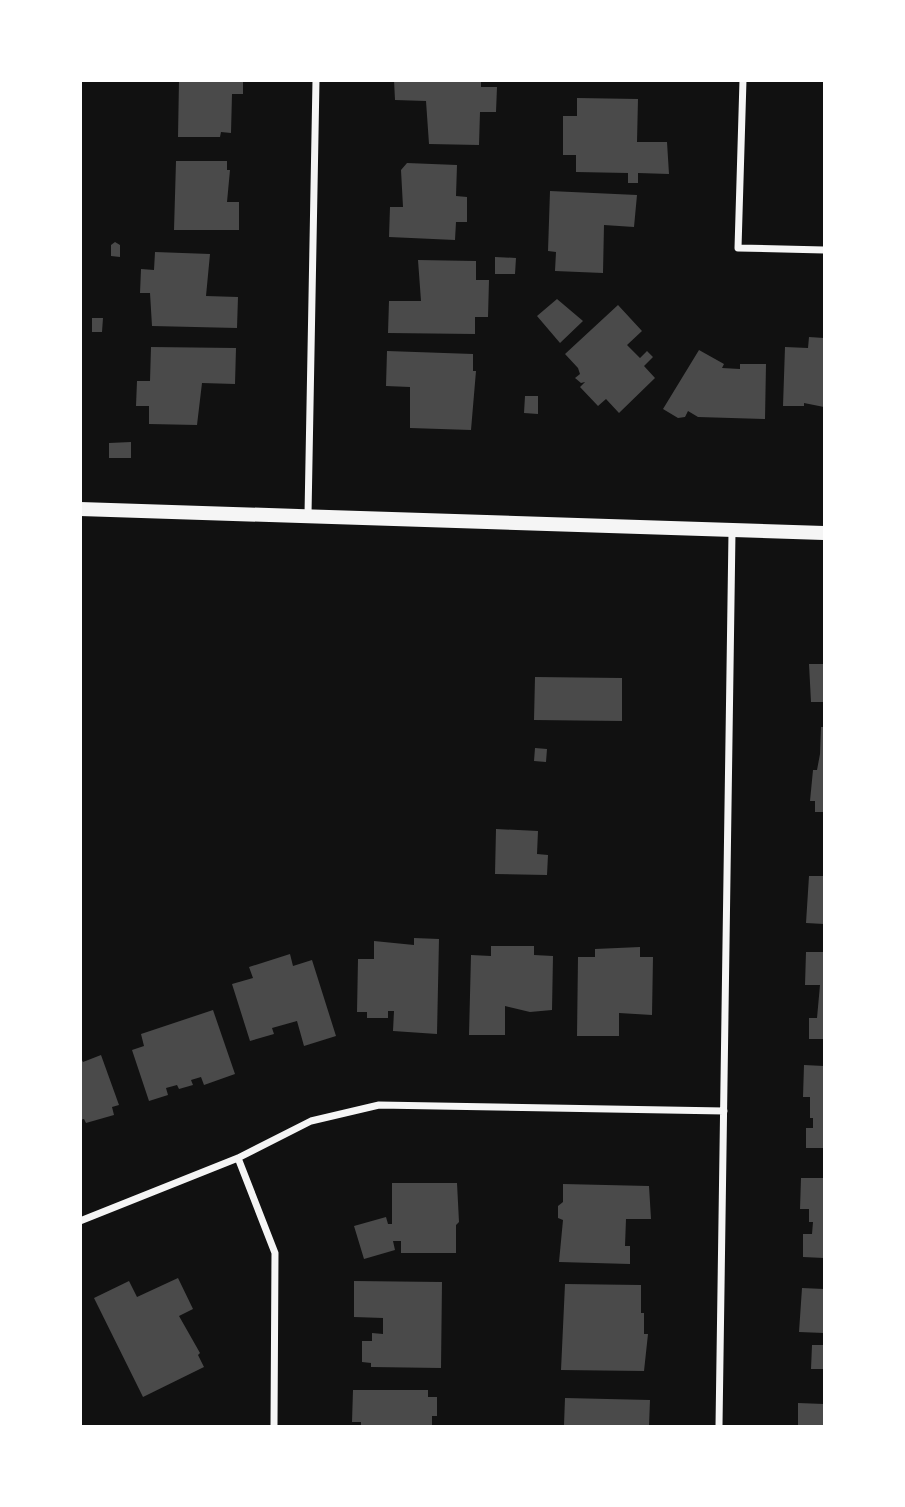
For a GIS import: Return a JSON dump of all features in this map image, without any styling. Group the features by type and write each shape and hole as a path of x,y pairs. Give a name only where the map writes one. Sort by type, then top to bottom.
{"main road":[{"path":"80,509 824,533"}],"street":[{"path":"308,516 316,80"},
{"path":"743,80 738,248 824,250"},
{"path":"719,1426 732,532"},
{"path":"80,1221 238,1158 311,1121 379,1105 724,1111"},
{"path":"238,1158 275,1253 274,1426"}],"building":[{"path":"179,80 243,80 243,94 232,94 231,133 221,132 220,137 178,137"},
{"path":"394,80 481,80 481,87 497,87 496,112 480,112 479,145 429,144 426,101 395,100"},
{"path":"577,98 638,99 637,142 667,142 669,174 638,173 638,183 628,183 628,173 576,172 576,155 563,155 563,116 577,116"},
{"path":"176,161 227,161 227,170 230,170 227,202 239,202 239,230 174,230"},
{"path":"407,163 457,165 456,196 467,197 467,222 456,222 455,240 389,237 390,207 403,207 401,170"},
{"path":"550,191 637,195 634,227 604,225 603,273 555,271 556,252 548,251"},
{"path":"115,242 120,245 120,257 111,256 111,245"},
{"path":"155,252 210,254 206,296 238,297 237,328 152,326 150,293 140,293 141,269 154,270"},
{"path":"495,257 516,258 515,274 495,274"},
{"path":"418,260 476,261 476,280 489,280 488,317 475,317 475,334 388,333 389,301 421,301"},
{"path":"557,299 583,321 560,343 537,316"},
{"path":"618,305 642,331 627,345 640,358 647,351 653,357 644,366 655,378 619,413 606,399 598,406 580,387 585,382 581,383 575,378 580,374 578,368 565,354"},
{"path":"92,318 103,318 102,332 92,332"},
{"path":"809,337 824,338 824,407 804,403 804,406 783,406 785,347 808,348"},
{"path":"151,347 236,348 235,384 202,383 197,425 149,424 149,406 136,406 137,381 150,381"},
{"path":"699,350 724,364 722,368 740,369 740,364 766,364 765,419 698,417 688,411 685,417 678,418 663,409"},
{"path":"387,351 473,354 473,371 476,371 471,430 410,428 410,387 386,386"},
{"path":"525,396 538,396 538,414 524,413"},
{"path":"131,442 131,458 109,458 109,443"},
{"path":"809,664 824,664 824,702 811,702"},
{"path":"535,677 622,678 622,721 534,720"},
{"path":"821,727 824,727 824,812 815,812 815,801 810,801 813,770 817,770 820,754"},
{"path":"535,748 547,749 546,762 534,761"},
{"path":"496,829 538,831 537,854 548,855 547,875 495,874"},
{"path":"809,876 824,876 824,924 806,923"},
{"path":"414,938 439,939 437,1034 393,1031 394,1011 388,1011 388,1018 367,1018 367,1012 357,1012 358,959 374,959 374,941 414,945"},
{"path":"491,946 534,946 534,955 553,956 552,1010 530,1012 505,1006 505,1035 469,1035 471,955 491,956"},
{"path":"640,947 640,957 653,957 652,1015 619,1013 619,1036 577,1036 578,957 595,957 595,949"},
{"path":"806,952 824,952 824,1039 809,1039 809,1018 817,1018 820,985 805,985"},
{"path":"290,954 293,966 312,960 336,1036 304,1046 297,1021 272,1028 274,1034 250,1041 232,984 253,978 249,967"},
{"path":"213,1010 235,1074 204,1085 201,1077 191,1080 193,1085 179,1089 177,1085 166,1088 168,1095 149,1101 132,1050 144,1046 141,1034"},
{"path":"101,1055 119,1105 112,1107 114,1115 86,1123 84,1119 80,1120 80,1057 83,1062"},
{"path":"804,1065 824,1066 824,1148 806,1148 806,1128 813,1128 813,1118 810,1118 810,1097 803,1097"},
{"path":"801,1178 824,1178 824,1258 803,1257 803,1234 812,1234 813,1222 809,1222 809,1209 800,1209"},
{"path":"392,1183 457,1183 459,1222 456,1225 456,1253 401,1253 401,1241 393,1241 395,1250 364,1259 354,1226 386,1217 388,1224 392,1224"},
{"path":"563,1184 649,1186 651,1219 626,1219 625,1246 630,1246 630,1264 559,1262 563,1220 558,1218 558,1206 563,1202"},
{"path":"178,1278 193,1309 179,1316 200,1353 198,1355 204,1367 143,1397 94,1298 129,1281 137,1297"},
{"path":"354,1281 442,1282 441,1368 371,1367 371,1363 362,1362 362,1341 372,1341 372,1333 383,1334 383,1318 354,1317"},
{"path":"565,1284 641,1285 644,1334 648,1334 644,1371 561,1370"},
{"path":"802,1288 824,1289 824,1333 799,1332"},
{"path":"812,1345 824,1345 824,1369 811,1369"},
{"path":"353,1390 428,1390 428,1397 437,1397 437,1416 432,1416 432,1426 361,1426 361,1422 352,1422"},
{"path":"565,1398 650,1400 649,1426 564,1425"},
{"path":"798,1403 824,1404 824,1426 798,1426"}]}
